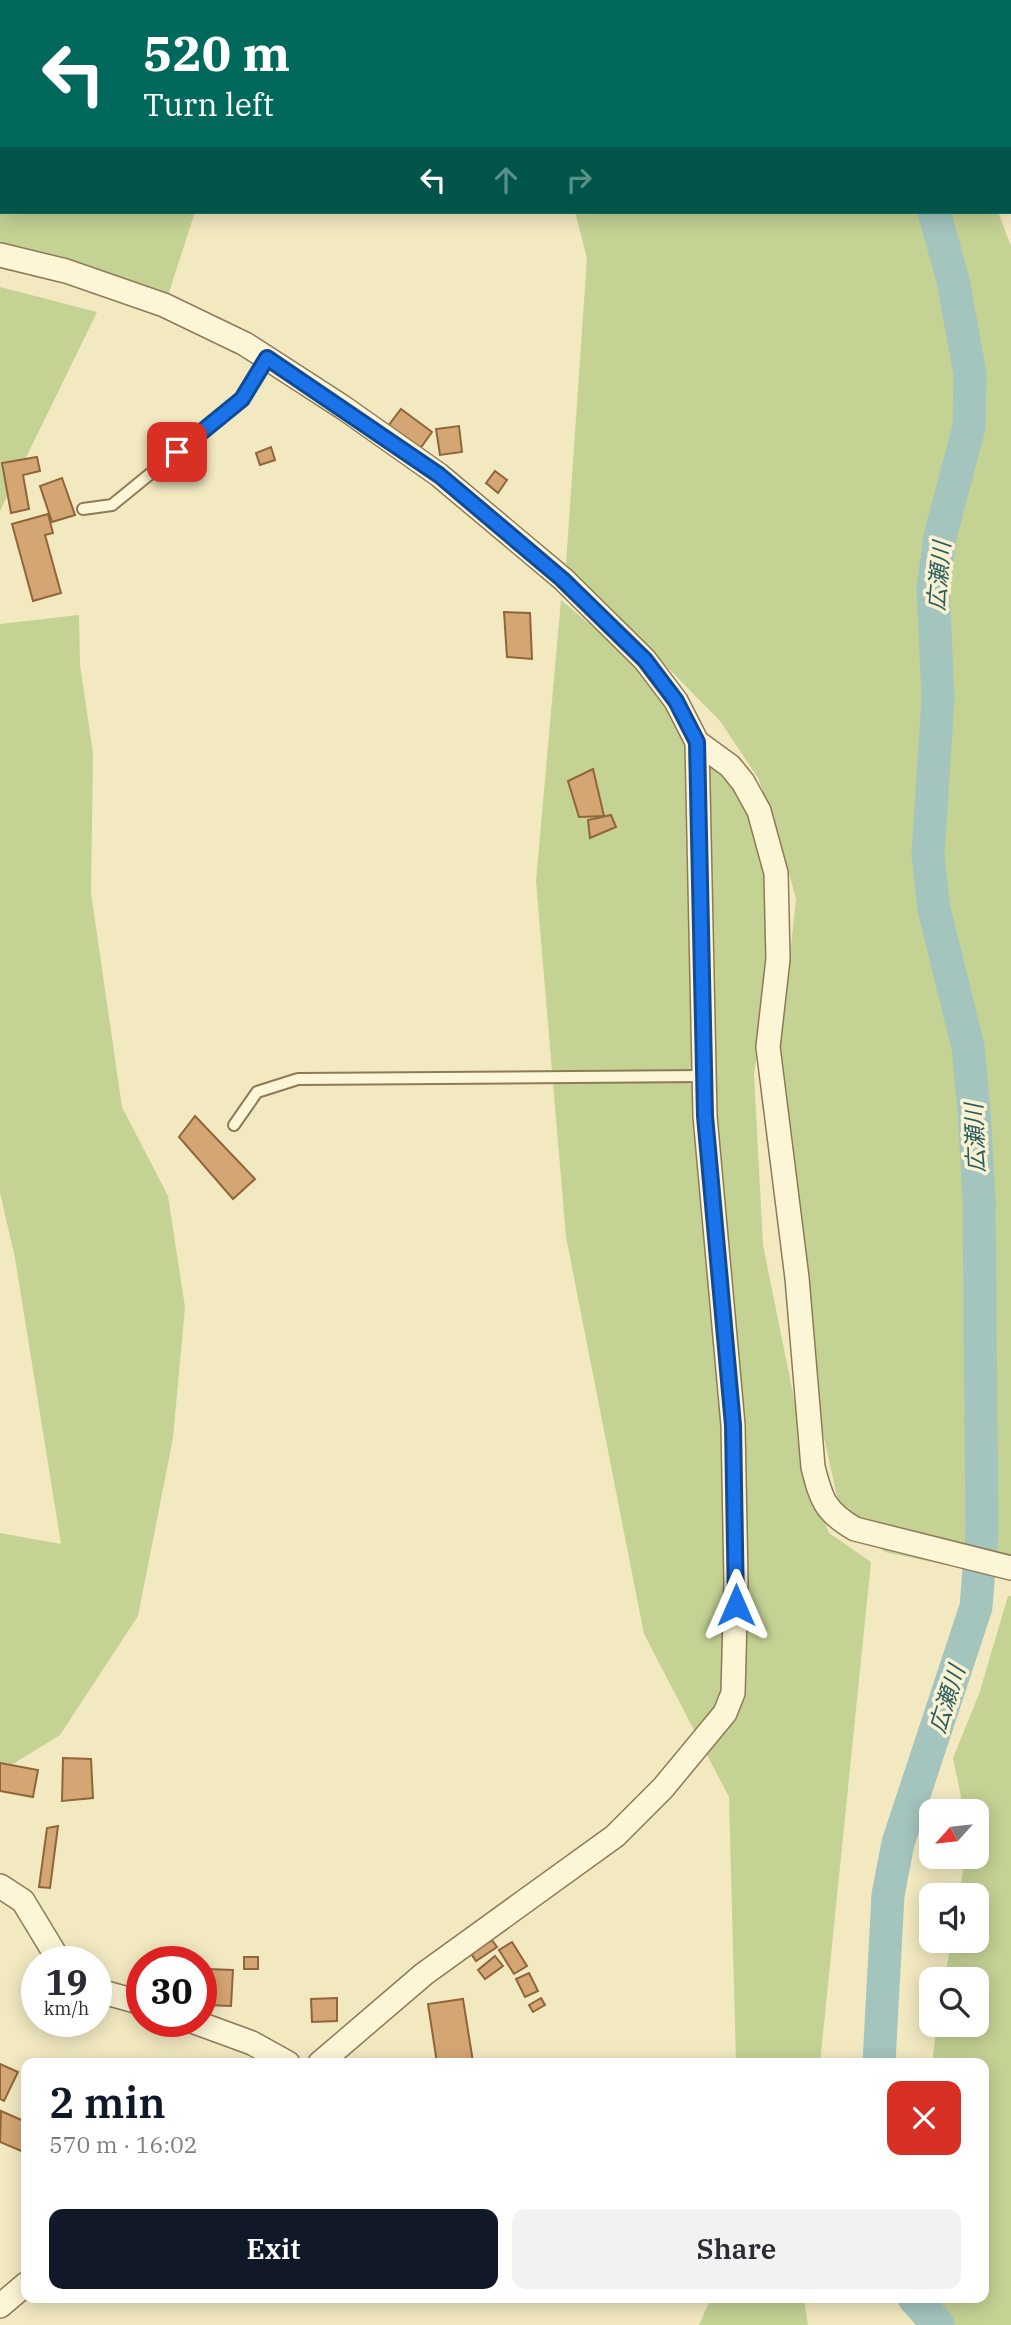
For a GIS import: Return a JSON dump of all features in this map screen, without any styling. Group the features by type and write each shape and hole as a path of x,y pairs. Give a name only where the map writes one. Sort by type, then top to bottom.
{"street":[{"path":"0,255 66,271 164,305 267,358 439,475 562,579 645,660 676,701 697,742 704,1076 715,1248 733,1425 733,1693 725,1713 663,1788 615,1836 424,1974 326,2058"},
{"path":"697,742 730,766 751,794 769,841 776,873 778,959 768,1047 797,1278 813,1466 825,1505 836,1518 855,1529 1011,1568"},
{"path":"0,1885 23,1901 50,1946"},
{"path":"217,2030 252,2043 279,2058"},
{"path":"0,2306 21,2288"}],"lane":[{"path":"83,509 112,505 242,399 267,358"},
{"path":"234,1125 257,1092 298,1079 704,1076"}],"green space":[{"path":"0,214 194,214 163,311 0,254"},
{"path":"576,214 999,214 1011,246 1011,1579 885,1552 854,1531 837,1496 807,1362 779,1056 796,899 778,832 758,778 720,721 566,564 587,258"},
{"path":"0,287 97,312 0,511"},
{"path":"561,600 623,652 712,743 756,816 774,932 754,1074 763,1245 812,1488 829,1533 871,1562 821,2058 736,2058 729,1797 644,1634 566,1237 536,881"},
{"path":"79,615 80,665 93,753 91,893 122,1107 168,1196 185,1307 173,1438 138,1616 60,1735 0,1772 0,1533 61,1544 15,1258 0,1193 0,624"},
{"path":"1008,1596 1011,1596 1011,2325 931,2325 922,2303 989,2303 989,2058 933,2058 935,2037 989,2037 989,1967 947,1967 949,1953 989,1953 989,1883 961,1883 963,1869 989,1869 989,1799 962,1799 953,1758 979,1694"},
{"path":"709,2303 805,2303 808,2325 699,2325"}],"building":[{"path":"401,409 432,432 417,453 385,430"},
{"path":"459,426 462,452 440,455 436,429"},
{"path":"271,447 275,460 260,465 256,453"},
{"path":"37,457 40,471 23,475 29,509 11,513 2,463"},
{"path":"495,471 507,480 498,493 486,483"},
{"path":"62,478 75,515 52,522 40,486"},
{"path":"48,514 53,533 45,535 61,593 33,601 12,524"},
{"path":"504,612 530,613 532,659 507,657"},
{"path":"593,769 604,816 579,817 568,781"},
{"path":"611,815 616,827 590,838 588,820"},
{"path":"195,1116 255,1179 233,1199 179,1137"},
{"path":"63,1758 91,1759 93,1798 62,1801"},
{"path":"0,1763 38,1770 33,1797 0,1791"},
{"path":"58,1826 50,1888 39,1887 47,1828"},
{"path":"492,1940 497,1947 476,1961 470,1952"},
{"path":"512,1942 527,1966 514,1974 499,1950"},
{"path":"495,1956 503,1966 485,1979 478,1970"},
{"path":"244,1957 258,1957 258,1969 244,1969"},
{"path":"217,1969 233,1970 231,2006 217,2005"},
{"path":"529,1973 538,1991 525,1997 516,1979"},
{"path":"337,1998 337,2021 312,2022 311,1999"},
{"path":"541,1998 545,2005 533,2012 529,2005"},
{"path":"463,1999 472,2058 436,2058 428,2004"},
{"path":"0,2064 18,2072 4,2101 0,2099"},
{"path":"1,2111 21,2120 21,2151 0,2142"}],"waterway":[{"name":"広瀬川","path":"879,2058 888,1895 898,1843 976,1607 982,1532 979,1199 974,1110 968,1047 934,909 928,855 938,698 933,588 940,537 969,427 970,374 953,280 935,214"},
{"name":"広瀬川","path":"918,2303 938,2325"}],"route":[{"path":"177,452 242,399 267,358 439,475 562,579 645,660 676,701 697,742 705,1116 733,1425 736,1605"}]}
